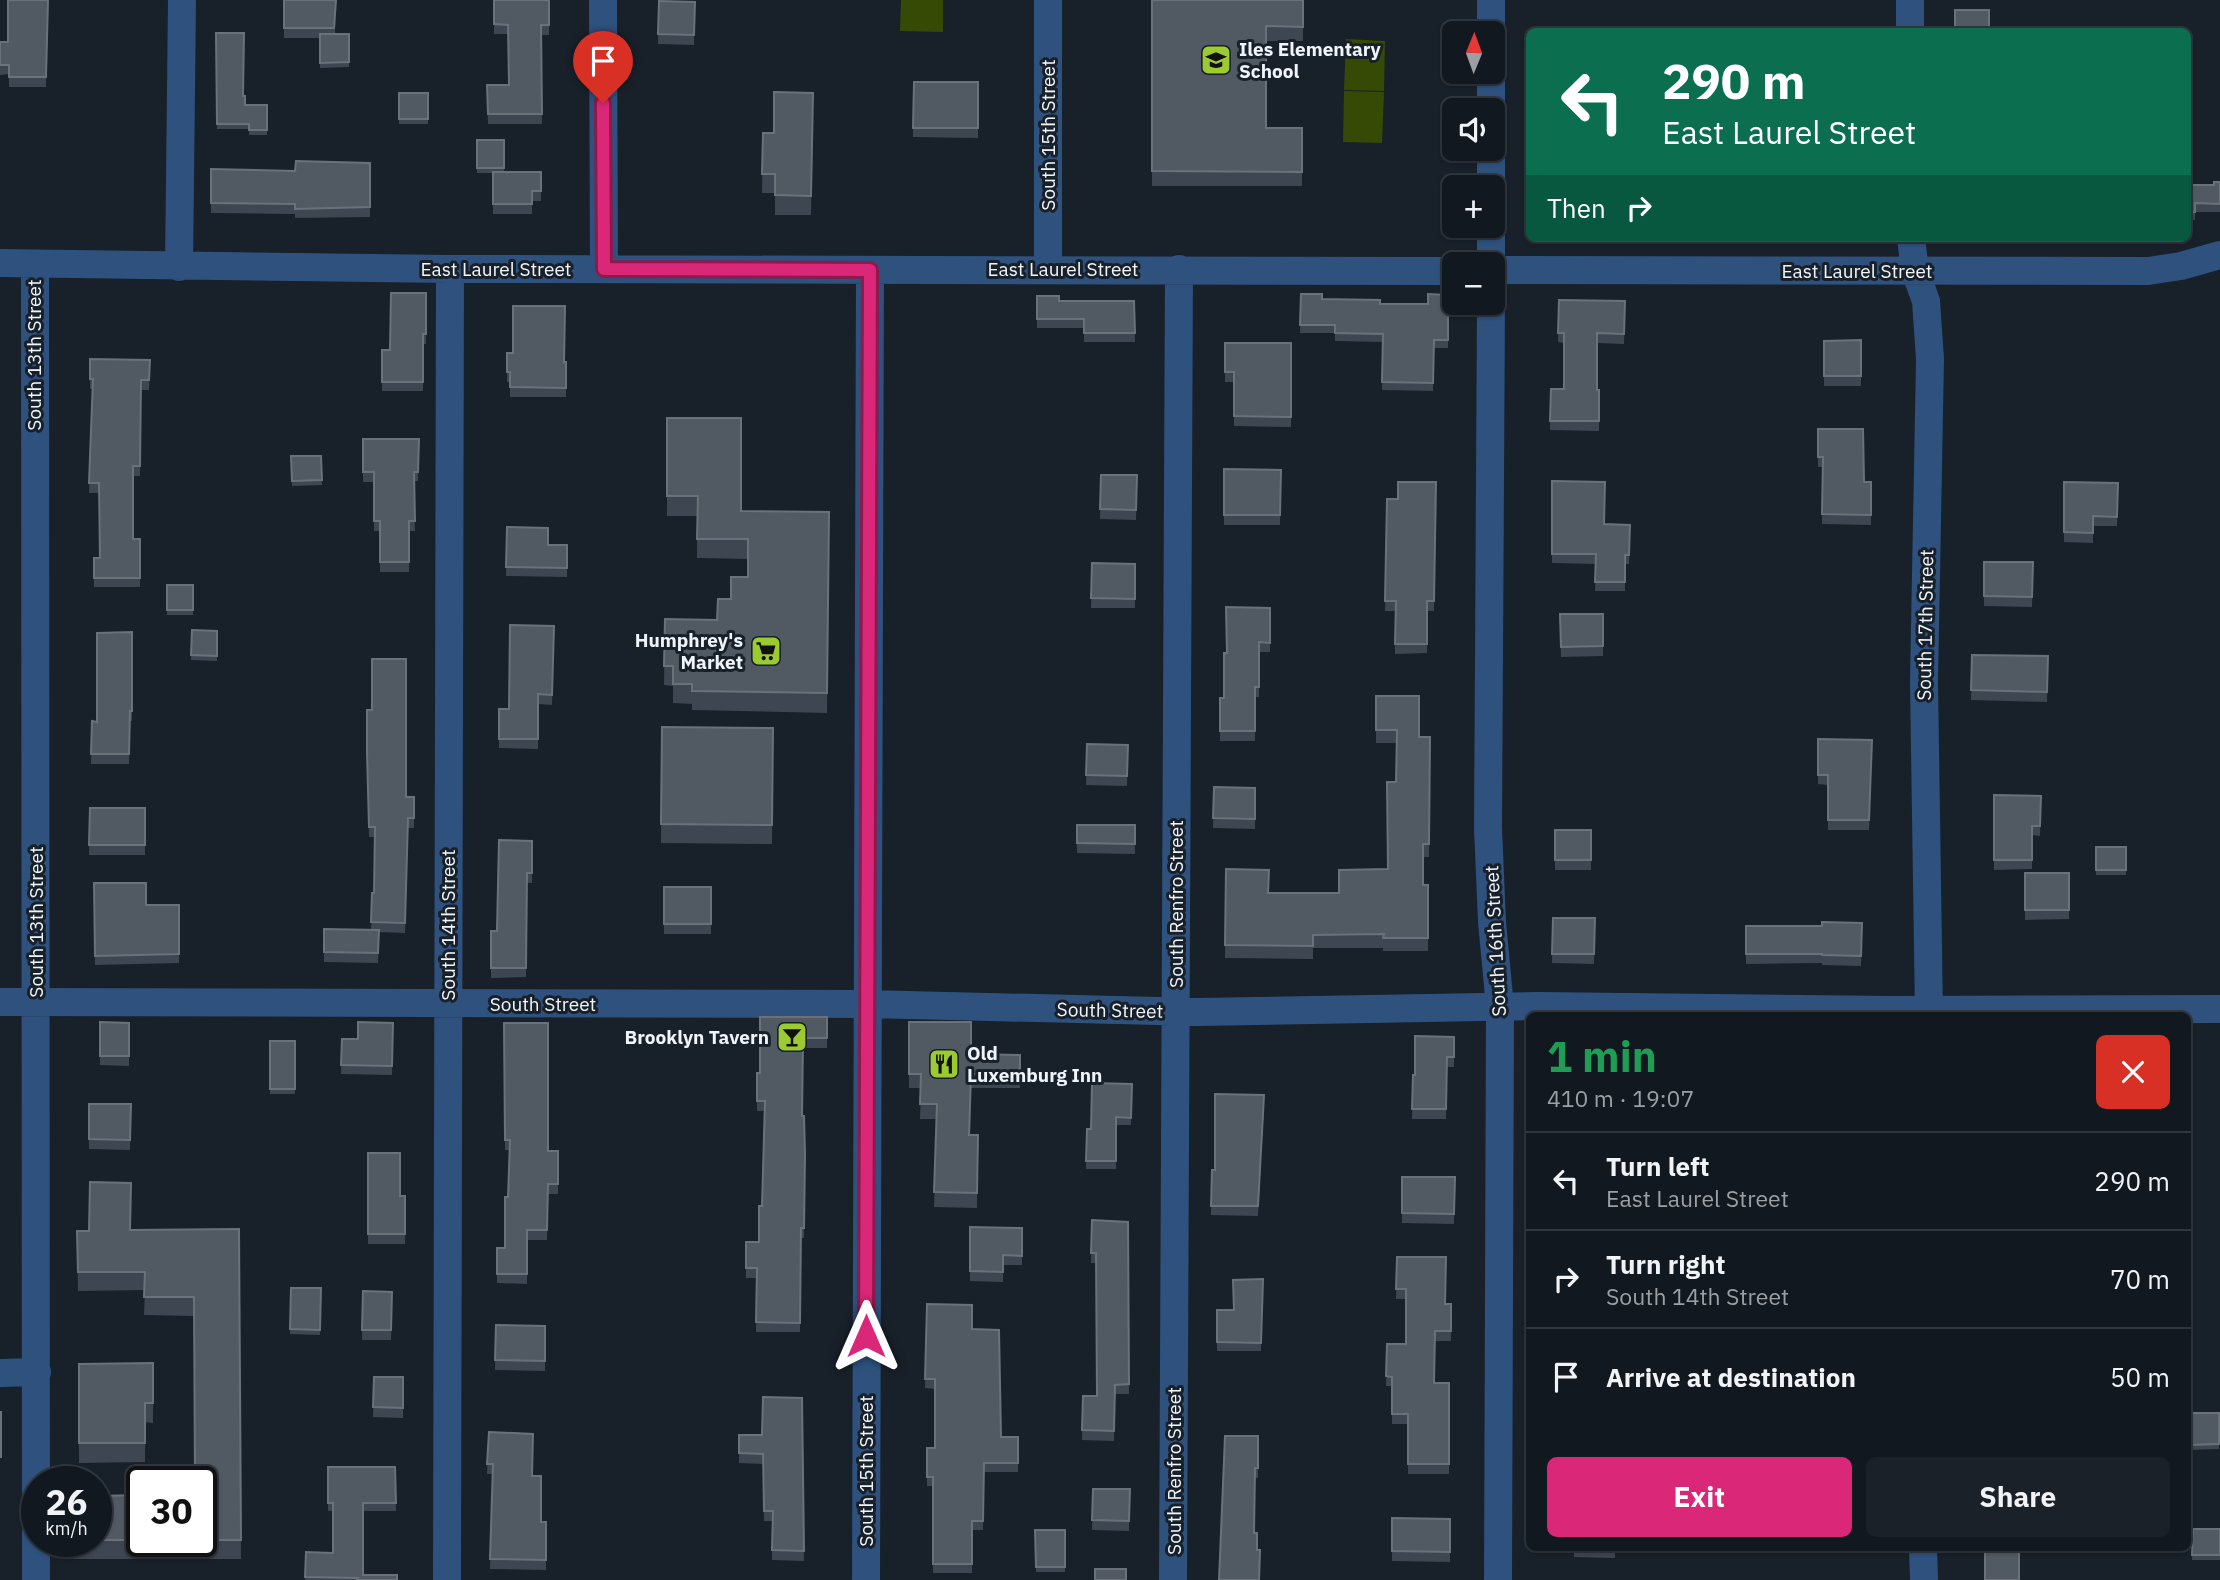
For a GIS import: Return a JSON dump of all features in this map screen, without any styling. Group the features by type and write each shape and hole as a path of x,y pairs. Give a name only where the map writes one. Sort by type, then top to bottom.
{"street":[{"path":"179,267 182,0"},
{"path":"603,0 604,269"},
{"name":"South 15th Street","path":"1048,0 1048,270"},
{"path":"1491,0 1491,21"},
{"path":"1910,0 1910,28"},
{"name":"South 17th Street","path":"1911,242 1915,271 1926,301 1930,359 1924,682 1929,1012"},
{"name":"East Laurel Street","path":"1505,270 2148,271 2181,266 2220,255"},
{"name":"East Laurel Street","path":"0,264 450,269 1442,271"},
{"name":"South 13th Street","path":"35,264 36,1580"},
{"name":"South 14th Street","path":"447,1580 450,269"},
{"name":"South 15th Street","path":"866,1580 870,270"},
{"name":"South Renfro Street","path":"1173,1580 1179,270"},
{"name":"South 16th Street","path":"1491,315 1488,828 1492,922 1500,1007 1498,1580"},
{"name":"South Street","path":"0,1002 868,1004 1176,1011 1500,1007 1929,1012 2220,1009"},
{"path":"0,1373 37,1372"},
{"path":"1923,1551 1924,1580"}],"green space":[{"path":"901,0 943,0 943,32 900,31"},
{"path":"1346,39 1385,41 1384,91 1344,90"},
{"path":"1344,91 1384,92 1382,143 1343,142"}],"building":[{"path":"8,0 48,0 46,77 9,77 9,65 0,65 0,42 8,42"},
{"path":"284,0 336,0 334,28 284,28"},
{"path":"494,0 549,0 549,25 541,25 542,114 488,114 487,85 509,85 508,25 494,24"},
{"path":"1152,0 1303,0 1303,27 1266,26 1266,128 1302,128 1302,172 1152,171"},
{"path":"659,1 695,2 694,35 658,34"},
{"path":"1955,10 1989,10 1989,28 1955,28"},
{"path":"216,33 244,33 245,105 267,105 267,130 249,130 249,124 217,124"},
{"path":"320,34 349,34 349,62 320,63"},
{"path":"914,82 978,82 978,128 913,128"},
{"path":"774,92 813,93 811,196 775,195 775,174 762,174 763,133 774,133"},
{"path":"399,93 428,93 428,119 399,119"},
{"path":"477,140 504,140 504,168 477,168"},
{"path":"296,161 370,163 370,207 295,209 295,204 211,203 211,169 295,171"},
{"path":"493,172 541,172 541,191 532,191 532,204 493,204"},
{"path":"2214,182 2220,182 2220,204 2195,203 2195,212 2191,212 2191,185 2214,185"},
{"path":"391,293 426,293 423,382 382,382 382,350 390,350"},
{"path":"1301,294 1322,294 1322,299 1380,300 1380,304 1428,304 1428,294 1442,295 1442,315 1448,315 1448,340 1434,340 1433,383 1382,382 1383,334 1335,333 1335,325 1300,325"},
{"path":"1037,296 1059,296 1059,301 1134,301 1135,333 1084,333 1084,319 1037,319"},
{"path":"1559,300 1625,301 1624,334 1597,333 1599,421 1550,421 1551,389 1564,389 1564,333 1558,333"},
{"path":"513,306 565,306 566,388 510,387 507,353 513,353"},
{"path":"1861,340 1861,376 1824,376 1824,341"},
{"path":"1225,343 1291,343 1291,417 1234,416 1234,372 1225,372"},
{"path":"90,359 150,360 149,380 141,380 140,466 133,466 133,539 140,539 140,578 94,578 94,558 100,558 99,483 89,483 93,379 90,379"},
{"path":"667,418 741,418 741,511 829,512 827,693 692,691 692,684 673,684 673,666 664,666 665,619 717,620 718,599 731,599 731,577 748,577 748,539 697,539 698,496 667,496"},
{"path":"1818,429 1863,429 1864,482 1871,482 1871,515 1822,514 1823,457 1818,457"},
{"path":"363,439 419,439 418,472 414,472 415,521 409,521 409,562 380,562 380,521 374,521 374,472 363,472"},
{"path":"291,456 321,456 322,480 292,481"},
{"path":"1224,469 1281,470 1280,515 1224,515"},
{"path":"1101,475 1137,475 1136,510 1100,509"},
{"path":"1552,481 1605,482 1604,524 1630,525 1629,555 1625,555 1625,582 1595,582 1596,554 1552,554"},
{"path":"1398,482 1436,482 1434,601 1427,601 1427,644 1395,644 1396,601 1385,601 1387,499 1398,499"},
{"path":"2064,482 2118,483 2117,517 2093,516 2093,533 2064,532"},
{"path":"507,527 548,528 548,545 567,545 567,568 506,567"},
{"path":"1984,562 2033,562 2032,597 1984,596"},
{"path":"1092,563 1135,564 1135,599 1091,598"},
{"path":"167,585 193,585 193,610 167,610"},
{"path":"1226,607 1270,608 1270,643 1259,642 1255,731 1220,731 1220,698 1224,698 1224,653 1227,653"},
{"path":"1560,614 1603,614 1603,646 1561,647"},
{"path":"510,625 554,626 552,695 538,694 538,739 499,739 499,709 509,709"},
{"path":"192,630 217,631 217,656 191,655"},
{"path":"132,632 129,754 91,754 92,721 97,722 97,633"},
{"path":"1972,655 2048,656 2047,692 1971,690"},
{"path":"372,659 406,659 406,797 414,797 414,818 408,818 405,923 371,922 375,827 369,827 367,710 372,710"},
{"path":"1376,696 1419,696 1419,737 1430,737 1429,844 1423,844 1423,885 1428,885 1428,938 1383,938 1384,934 1313,935 1313,946 1225,945 1226,869 1269,870 1268,893 1339,893 1339,870 1388,869 1387,782 1396,782 1397,730 1376,730"},
{"path":"662,727 773,728 772,825 661,824"},
{"path":"1818,739 1872,740 1869,820 1828,820 1828,775 1818,775"},
{"path":"1087,744 1128,745 1127,776 1086,775"},
{"path":"1214,787 1255,788 1255,819 1213,818"},
{"path":"1994,795 2041,796 2040,826 2032,826 2032,860 1994,860"},
{"path":"90,808 145,808 145,845 89,845"},
{"path":"1077,825 1135,825 1135,844 1077,843"},
{"path":"1555,830 1591,830 1591,860 1555,860"},
{"path":"499,840 532,841 532,873 527,873 526,968 491,968 491,931 497,931"},
{"path":"2096,847 2126,847 2126,870 2096,870"},
{"path":"2025,873 2069,873 2069,910 2025,910"},
{"path":"94,883 146,883 146,905 179,905 179,954 95,956"},
{"path":"664,887 711,887 711,924 664,924"},
{"path":"1553,918 1595,918 1594,954 1552,954"},
{"path":"1822,922 1862,923 1861,956 1746,954 1746,926 1822,926"},
{"path":"324,929 379,930 378,953 324,952"},
{"path":"760,1017 827,1017 827,1038 803,1038 802,1116 805,1154 800,1323 756,1322 757,1268 746,1268 746,1242 759,1242 759,1206 762,1206 765,1101 757,1101"},
{"path":"100,1022 129,1023 129,1056 100,1056"},
{"path":"358,1022 393,1023 392,1066 341,1065 342,1039 358,1039"},
{"path":"909,1022 971,1022 971,1054 1020,1055 1020,1074 971,1074 969,1135 978,1135 977,1193 934,1192 937,1104 920,1104 921,1074 909,1074"},
{"path":"504,1023 548,1023 548,1151 558,1151 558,1184 548,1184 547,1230 527,1230 527,1274 497,1274 497,1248 505,1248 505,1197 508,1197 510,1140 505,1140"},
{"path":"1415,1036 1454,1037 1454,1057 1447,1057 1446,1109 1412,1109"},
{"path":"270,1041 295,1041 295,1089 270,1089"},
{"path":"1092,1083 1132,1084 1131,1118 1116,1117 1116,1161 1086,1161 1087,1129 1091,1129"},
{"path":"1215,1094 1264,1095 1258,1206 1211,1206 1212,1170 1215,1170"},
{"path":"89,1104 131,1104 130,1140 89,1139"},
{"path":"368,1153 400,1153 400,1196 405,1196 405,1234 368,1234"},
{"path":"1402,1177 1455,1177 1454,1214 1402,1213"},
{"path":"90,1182 131,1183 130,1230 239,1229 241,1540 217,1540 217,1466 195,1466 194,1297 144,1297 145,1272 78,1272 77,1231 89,1231"},
{"path":"1092,1220 1128,1222 1129,1384 1115,1385 1114,1431 1082,1430 1083,1396 1097,1396 1096,1253 1091,1253"},
{"path":"970,1227 1022,1228 1022,1256 1003,1255 1003,1272 970,1271"},
{"path":"1397,1257 1446,1257 1445,1304 1451,1304 1451,1331 1435,1331 1434,1383 1449,1383 1449,1464 1408,1464 1408,1414 1392,1414 1392,1377 1386,1376 1387,1344 1406,1344 1406,1289 1396,1289"},
{"path":"1263,1279 1261,1343 1217,1342 1217,1310 1234,1310 1233,1280"},
{"path":"291,1288 321,1288 320,1330 290,1329"},
{"path":"363,1291 392,1292 391,1330 362,1330"},
{"path":"927,1304 972,1305 972,1329 999,1330 1001,1437 1018,1437 1018,1463 984,1463 983,1521 972,1521 972,1564 933,1564 933,1477 927,1477 927,1448 935,1448 935,1379 925,1379"},
{"path":"496,1325 545,1326 545,1361 495,1360"},
{"path":"153,1363 153,1403 145,1403 145,1443 79,1443 79,1364"},
{"path":"374,1377 403,1377 403,1408 373,1407"},
{"path":"763,1397 802,1398 804,1551 772,1550 773,1511 764,1511 763,1454 739,1453 739,1435 762,1435"},
{"path":"1,1412 1,1457 0,1457"},
{"path":"2191,1413 2219,1413 2219,1444 2191,1445"},
{"path":"489,1432 533,1434 532,1476 541,1476 541,1522 546,1522 546,1560 490,1559 493,1464 487,1464"},
{"path":"1225,1436 1258,1436 1254,1533 1257,1533 1257,1550 1260,1550 1259,1580 1219,1580"},
{"path":"328,1467 395,1467 396,1503 363,1503 363,1575 397,1575 397,1580 305,1577 306,1552 333,1553 333,1503 328,1503"},
{"path":"1093,1489 1130,1489 1129,1521 1092,1520"},
{"path":"126,1495 126,1540 112,1540 112,1496"},
{"path":"1392,1518 1450,1519 1450,1552 1392,1551"},
{"path":"2193,1529 2220,1529 2220,1555 2192,1555"},
{"path":"1035,1530 1065,1530 1065,1567 1036,1567"},
{"path":"1985,1551 2019,1551 2019,1580 1985,1580"},
{"path":"1095,1569 1126,1569 1126,1580 1095,1580"}],"place":[{"name":"Iles Elementary School","path":"1216,60"},
{"name":"Humphrey's Market","path":"766,651"},
{"name":"Brooklyn Tavern","path":"792,1037"},
{"name":"Old Luxemburg Inn","path":"944,1064"}],"route":[{"path":"603,103 604,269 870,270 866,1336"}]}
